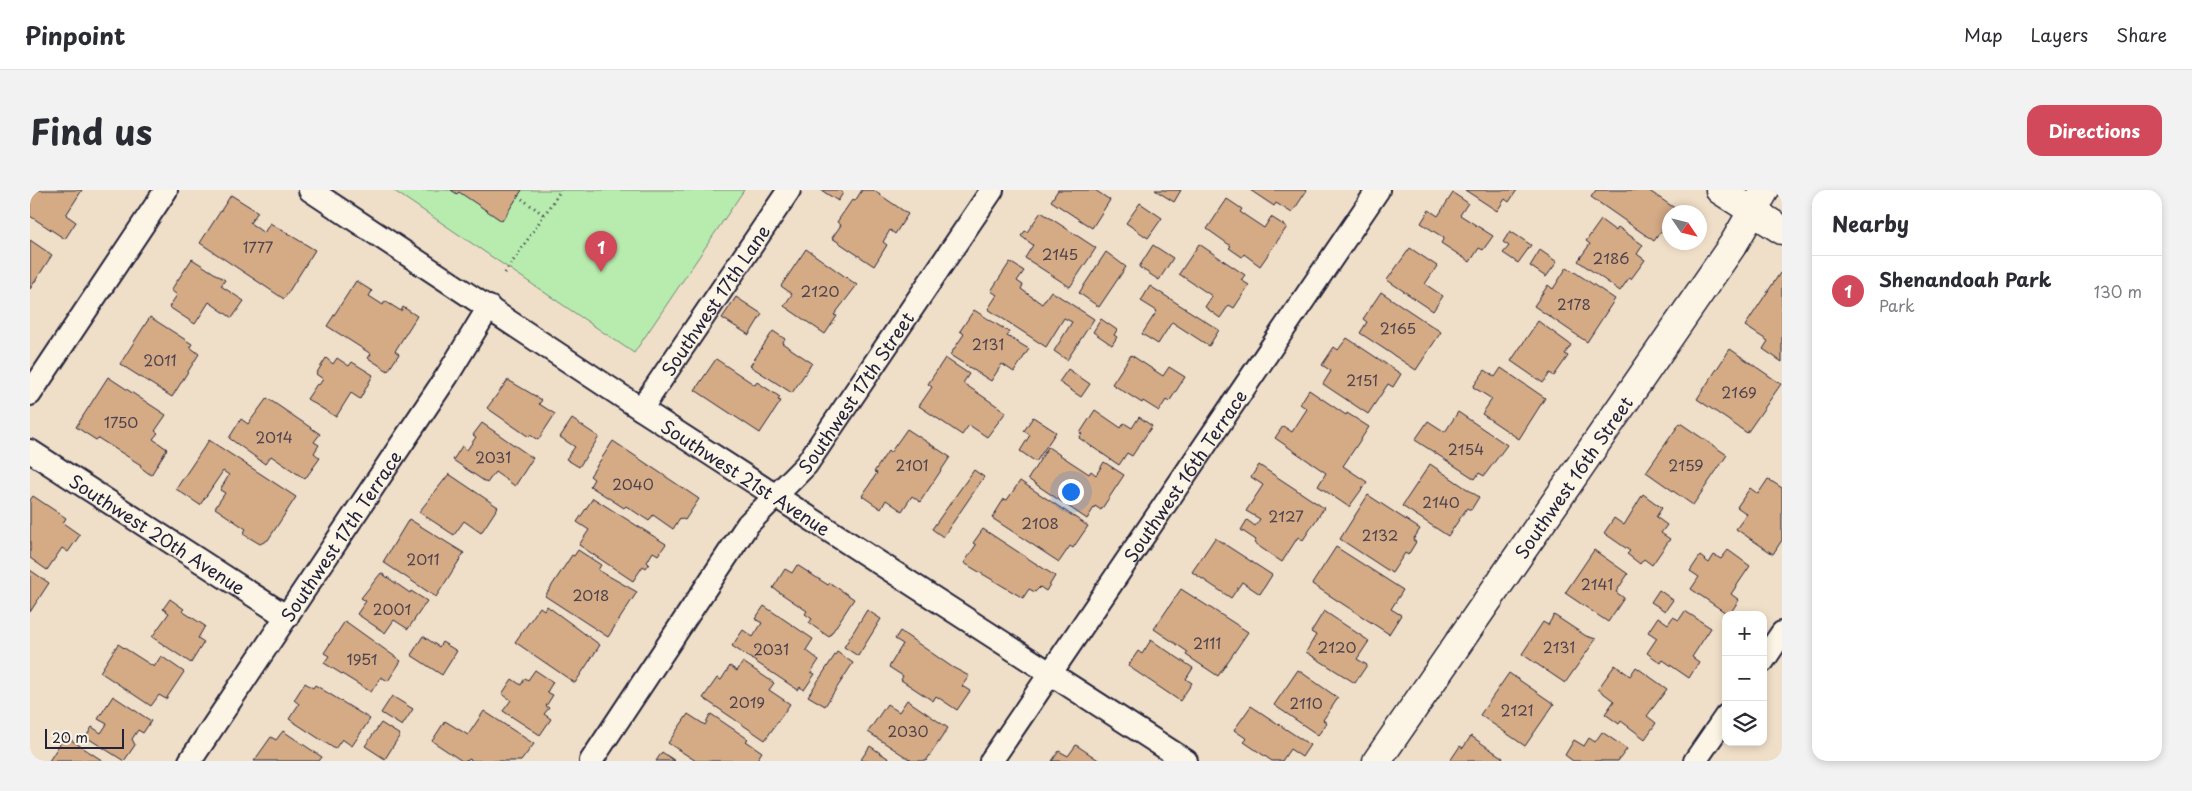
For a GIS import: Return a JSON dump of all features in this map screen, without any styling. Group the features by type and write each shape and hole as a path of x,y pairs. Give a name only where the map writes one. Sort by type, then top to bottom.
{"street":[{"path":"30,394 166,190"},
{"name":"Southwest 21st Avenue","path":"310,190 641,409 1186,761"},
{"name":"Southwest 17th Lane","path":"641,409 789,190"},
{"name":"Southwest 17th Street","path":"591,761 748,524 806,465 992,190"},
{"name":"Southwest 16th Terrace","path":"990,761 1378,190"},
{"path":"1720,190 1760,201 1782,230"},
{"name":"Southwest 16th Street","path":"1378,761 1760,201"},
{"name":"Southwest 17th Terrace","path":"190,761 447,376 489,308"},
{"name":"Southwest 20th Avenue","path":"30,451 286,616"},
{"path":"1766,656 1782,633"},
{"path":"1695,761 1722,722"}],"path":[{"path":"505,273 561,190"},
{"path":"518,196 544,214"}],"green space":[{"path":"393,190 744,190 634,353"}],"building":[{"path":"32,190 82,190 66,215 76,222 65,239 30,216 30,193"},
{"path":"451,190 522,190 502,221 459,192 457,194"},
{"path":"821,190 839,190 843,193 838,201"},
{"path":"862,190 873,190 908,214 895,234 890,230 883,242 887,245 874,266 832,238 841,225 837,222 852,200 855,201"},
{"path":"1058,190 1095,190 1110,200 1092,228 1051,201"},
{"path":"1155,190 1181,190 1174,202"},
{"path":"1250,190 1307,190 1292,213 1276,203 1274,206"},
{"path":"1465,190 1517,190 1509,202 1505,199 1497,211"},
{"path":"1596,190 1648,190 1670,205 1662,205 1662,230 1654,241 1591,197"},
{"path":"1453,193 1468,203 1460,215 1493,236 1483,250 1479,248 1470,262 1441,243 1444,238 1421,223 1429,210 1438,216"},
{"path":"231,195 258,212 250,223 264,233 270,223 315,250 284,299 200,243"},
{"path":"1227,199 1242,209 1240,212 1264,228 1271,217 1287,227 1260,266 1244,254 1242,257 1229,248 1231,246 1207,229"},
{"path":"1140,203 1162,218 1148,238 1126,223"},
{"path":"1041,212 1096,248 1070,287 1025,258 1033,245 1021,236 1025,231 1027,232"},
{"path":"1601,220 1616,231 1618,227 1643,245 1637,254 1645,260 1620,291 1578,261 1590,244 1586,241"},
{"path":"1510,231 1531,245 1518,263 1503,253 1509,246 1503,242"},
{"path":"30,240 52,255 30,289"},
{"path":"1199,244 1245,275 1241,280 1249,285 1234,308 1229,305 1220,318 1205,307 1212,296 1179,274"},
{"path":"1153,245 1173,258 1159,280 1139,267"},
{"path":"1410,248 1437,266 1425,284 1443,296 1433,311 1387,280"},
{"path":"806,249 857,285 834,315 837,316 825,334 784,306 792,294 781,286"},
{"path":"1540,250 1557,262 1546,277 1530,266"},
{"path":"1106,252 1126,267 1099,307 1079,293"},
{"path":"192,259 225,280 221,286 244,301 232,318 209,302 195,324 169,307 177,295 171,290"},
{"path":"1010,262 1024,271 1017,281 1023,285 1021,289 1042,304 1051,291 1094,319 1067,360 1054,351 1072,322 1064,318 1046,347 988,309 997,295 991,291"},
{"path":"1567,267 1615,299 1587,342 1534,306 1548,285 1553,289"},
{"path":"1780,273 1782,274 1782,362 1763,349 1768,341 1745,326"},
{"path":"356,281 372,291 369,296 383,305 385,301 401,311 403,307 417,316 395,351 399,354 388,371 368,358 371,354 327,326"},
{"path":"1150,286 1219,330 1209,346 1172,322 1158,344 1142,334 1157,311 1141,301"},
{"path":"1381,292 1441,332 1416,370 1360,333 1367,322 1363,319"},
{"path":"736,297 762,314 749,335 722,318"},
{"path":"974,310 1009,332 1007,336 1029,349 1014,372 1002,364 991,381 950,355 964,334 960,331"},
{"path":"150,317 192,344 190,347 199,354 172,397 120,364"},
{"path":"1101,319 1117,330 1114,335 1117,337 1112,345 1093,332"},
{"path":"1538,321 1571,345 1565,354 1568,356 1554,376 1550,373 1543,383 1511,361"},
{"path":"773,331 785,339 782,343 812,363 792,393 750,366"},
{"path":"1347,338 1401,374 1393,387 1388,384 1368,414 1323,384 1331,371 1322,365 1334,347 1338,350"},
{"path":"1730,349 1781,384 1747,433 1697,399"},
{"path":"1131,355 1163,376 1169,367 1185,377 1169,402 1166,400 1159,411 1143,401 1142,403 1112,384"},
{"path":"326,358 333,364 337,358 349,366 352,362 373,375 360,399 351,393 336,417 307,399 317,384 319,385 323,379 316,374"},
{"path":"945,358 969,374 963,383 1006,412 987,437 969,425 962,435 919,406 932,387 928,384"},
{"path":"716,359 755,385 757,382 780,397 778,400 781,401 760,433 695,390"},
{"path":"1501,368 1545,398 1519,439 1482,414 1492,399 1473,387 1485,370 1495,377"},
{"path":"1068,369 1090,384 1081,397 1059,382"},
{"path":"108,377 166,415 155,431 158,433 153,439 167,449 151,475 140,467 141,465 98,438 96,440 76,427"},
{"path":"508,380 542,400 539,404 555,414 538,440 530,435 529,437 487,408"},
{"path":"1309,390 1346,415 1347,413 1369,427 1343,466 1367,482 1349,507 1318,486 1326,473 1275,438 1283,426 1292,432 1307,409 1300,404"},
{"path":"267,398 320,434 314,442 319,445 314,453 320,458 305,479 271,456 265,464 229,438 241,419 248,424"},
{"path":"1095,410 1121,428 1124,423 1132,428 1139,417 1152,426 1132,456 1127,453 1119,465 1079,438 1082,434 1080,433"},
{"path":"1458,412 1507,445 1484,476 1479,473 1475,479 1415,440 1428,421 1445,432"},
{"path":"1033,417 1056,432 1036,462 1020,451 1030,435 1024,431"},
{"path":"572,419 599,437 579,467 566,459 575,447 560,437"},
{"path":"482,423 533,458 515,486 495,472 487,483 453,460 462,446 467,450 476,437 473,435"},
{"path":"1680,423 1727,455 1693,505 1646,472"},
{"path":"907,429 950,457 920,502 912,496 902,511 886,500 881,509 862,496 877,473 874,472 888,451 890,453"},
{"path":"209,440 296,497 268,540 260,544 243,534 246,529 215,508 225,493 220,490 229,475 223,471 200,505 176,489"},
{"path":"613,441 699,499 685,520 680,518 673,529 653,515 649,521 626,506 624,508 590,486 594,479 590,476"},
{"path":"1048,447 1089,474 1091,471 1096,475 1104,462 1124,475 1101,510 1095,506 1087,519 1028,479"},
{"path":"1430,464 1479,497 1471,510 1467,508 1448,536 1402,506"},
{"path":"1259,465 1324,508 1303,540 1298,537 1282,562 1254,543 1256,540 1241,530 1247,520 1255,526 1260,519 1246,511 1263,485 1251,477"},
{"path":"974,470 984,477 943,537 932,529"},
{"path":"449,474 498,507 481,533 464,521 454,535 419,512"},
{"path":"1768,479 1782,488 1782,540 1773,554 1736,529 1747,514 1737,507 1750,488 1758,494"},
{"path":"1020,481 1088,526 1073,548 1070,546 1059,562 992,518 1004,499 1007,500"},
{"path":"1643,494 1662,508 1656,517 1667,525 1661,533 1670,539 1652,565 1644,559 1640,564 1627,554 1630,551 1604,533 1614,518 1624,525"},
{"path":"1368,495 1420,529 1413,540 1416,542 1408,555 1405,553 1392,573 1340,539"},
{"path":"33,496 66,518 63,523 80,535 68,552 62,548 47,570 30,558 30,500"},
{"path":"593,498 666,544 658,555 653,552 647,562 649,564 646,568 643,566 633,581 579,545 589,530 577,522"},
{"path":"409,519 464,553 436,597 383,562"},
{"path":"983,529 1055,576 1046,591 1040,587 1035,592 1029,589 1023,598 964,563 976,545 973,543"},
{"path":"1215,538 1272,575 1260,594 1242,582 1231,598 1192,572"},
{"path":"1336,547 1403,590 1391,609 1401,615 1389,634 1312,584"},
{"path":"578,550 601,565 598,570 637,592 608,637 545,596 572,555 574,556"},
{"path":"1594,550 1628,574 1616,592 1624,598 1608,622 1565,593"},
{"path":"1728,550 1750,566 1731,594 1739,600 1732,611 1723,611 1691,589 1699,577 1690,571 1700,556 1709,563 1714,555 1721,559"},
{"path":"797,565 854,599 829,637 809,623 812,619 805,614 807,611 773,588 785,569 792,573"},
{"path":"30,570 49,583 30,612"},
{"path":"381,573 410,593 411,591 427,601 408,629 394,620 385,633 357,614 366,601 361,598"},
{"path":"1181,589 1248,632 1218,676 1186,655 1188,652 1154,629"},
{"path":"1659,590 1673,600 1665,611 1651,602"},
{"path":"170,599 184,609 182,611 205,626 198,638 204,642 191,663 152,637 169,613 163,609"},
{"path":"547,606 600,645 575,683 515,642 540,607 544,610"},
{"path":"764,606 813,639 806,650 819,660 811,672 815,674 804,690 800,687 798,690 732,646 743,630 753,637 762,623 755,619"},
{"path":"867,610 881,619 858,656 844,647"},
{"path":"1324,611 1369,641 1357,659 1367,665 1355,683 1306,652 1316,635 1311,632"},
{"path":"1685,611 1711,628 1692,657 1699,662 1689,678 1663,660 1661,663 1647,653 1657,638 1648,632 1658,617 1668,624 1673,617 1679,620"},
{"path":"1554,615 1586,636 1596,639 1565,683 1522,654 1543,622 1548,625"},
{"path":"345,621 401,661 388,681 381,677 371,692 324,663 329,656 324,653"},
{"path":"900,631 952,667 969,676 962,686 970,691 957,710 936,696 933,701 901,680 903,676 889,667 903,644 895,639"},
{"path":"423,636 439,647 442,642 457,651 442,675 411,655"},
{"path":"1151,640 1193,668 1186,679 1192,683 1180,701 1128,666 1138,651 1142,654"},
{"path":"118,644 154,667 161,656 184,672 166,699 159,695 151,706 100,672"},
{"path":"837,652 853,663 825,706 808,696"},
{"path":"743,662 774,683 769,690 790,704 765,740 703,698 717,678 721,680 730,666 737,671"},
{"path":"1615,665 1630,676 1636,667 1667,689 1647,716 1656,723 1645,739 1621,721 1619,724 1605,714 1614,701 1598,689"},
{"path":"535,670 553,682 547,692 553,695 546,706 549,708 544,714 551,719 540,735 503,711 511,700 502,694 512,679 521,685 525,678 528,680"},
{"path":"1298,670 1338,698 1323,720 1327,723 1318,735 1274,705"},
{"path":"1509,673 1554,704 1525,746 1480,715"},
{"path":"305,683 313,688 315,685 370,719 352,746 342,739 335,749 289,719 299,704 294,700"},
{"path":"113,696 151,721 143,733 138,730 132,739 135,745 124,761 86,737 92,727 101,733 107,724 98,719"},
{"path":"392,696 413,709 402,726 381,713"},
{"path":"907,700 948,728 926,761 912,761 868,732 887,704 899,712"},
{"path":"1251,706 1310,745 1302,757 1290,749 1282,761 1272,761 1244,742 1247,739 1234,730"},
{"path":"484,711 534,744 521,761 473,761 469,759 462,761 432,741 445,721 468,735"},
{"path":"688,714 705,725 711,714 748,739 746,741 762,752 756,761 696,761 668,743"},
{"path":"381,723 400,735 385,759 365,746"},
{"path":"283,731 322,757 319,761 254,761 271,737 276,740"},
{"path":"1602,732 1627,749 1618,761 1573,761 1565,755 1574,740 1584,746 1589,738 1595,742"},
{"path":"65,736 103,761 49,761"},
{"path":"1471,736 1503,758 1501,761 1450,761 1460,746 1463,748"},
{"path":"1076,745 1100,761 1052,761 1059,751 1068,756"},
{"path":"870,746 892,761 860,761"},
{"path":"662,752 675,761 656,761"}],"place":[{"name":"Shenandoah Park","path":"601,272"}]}
